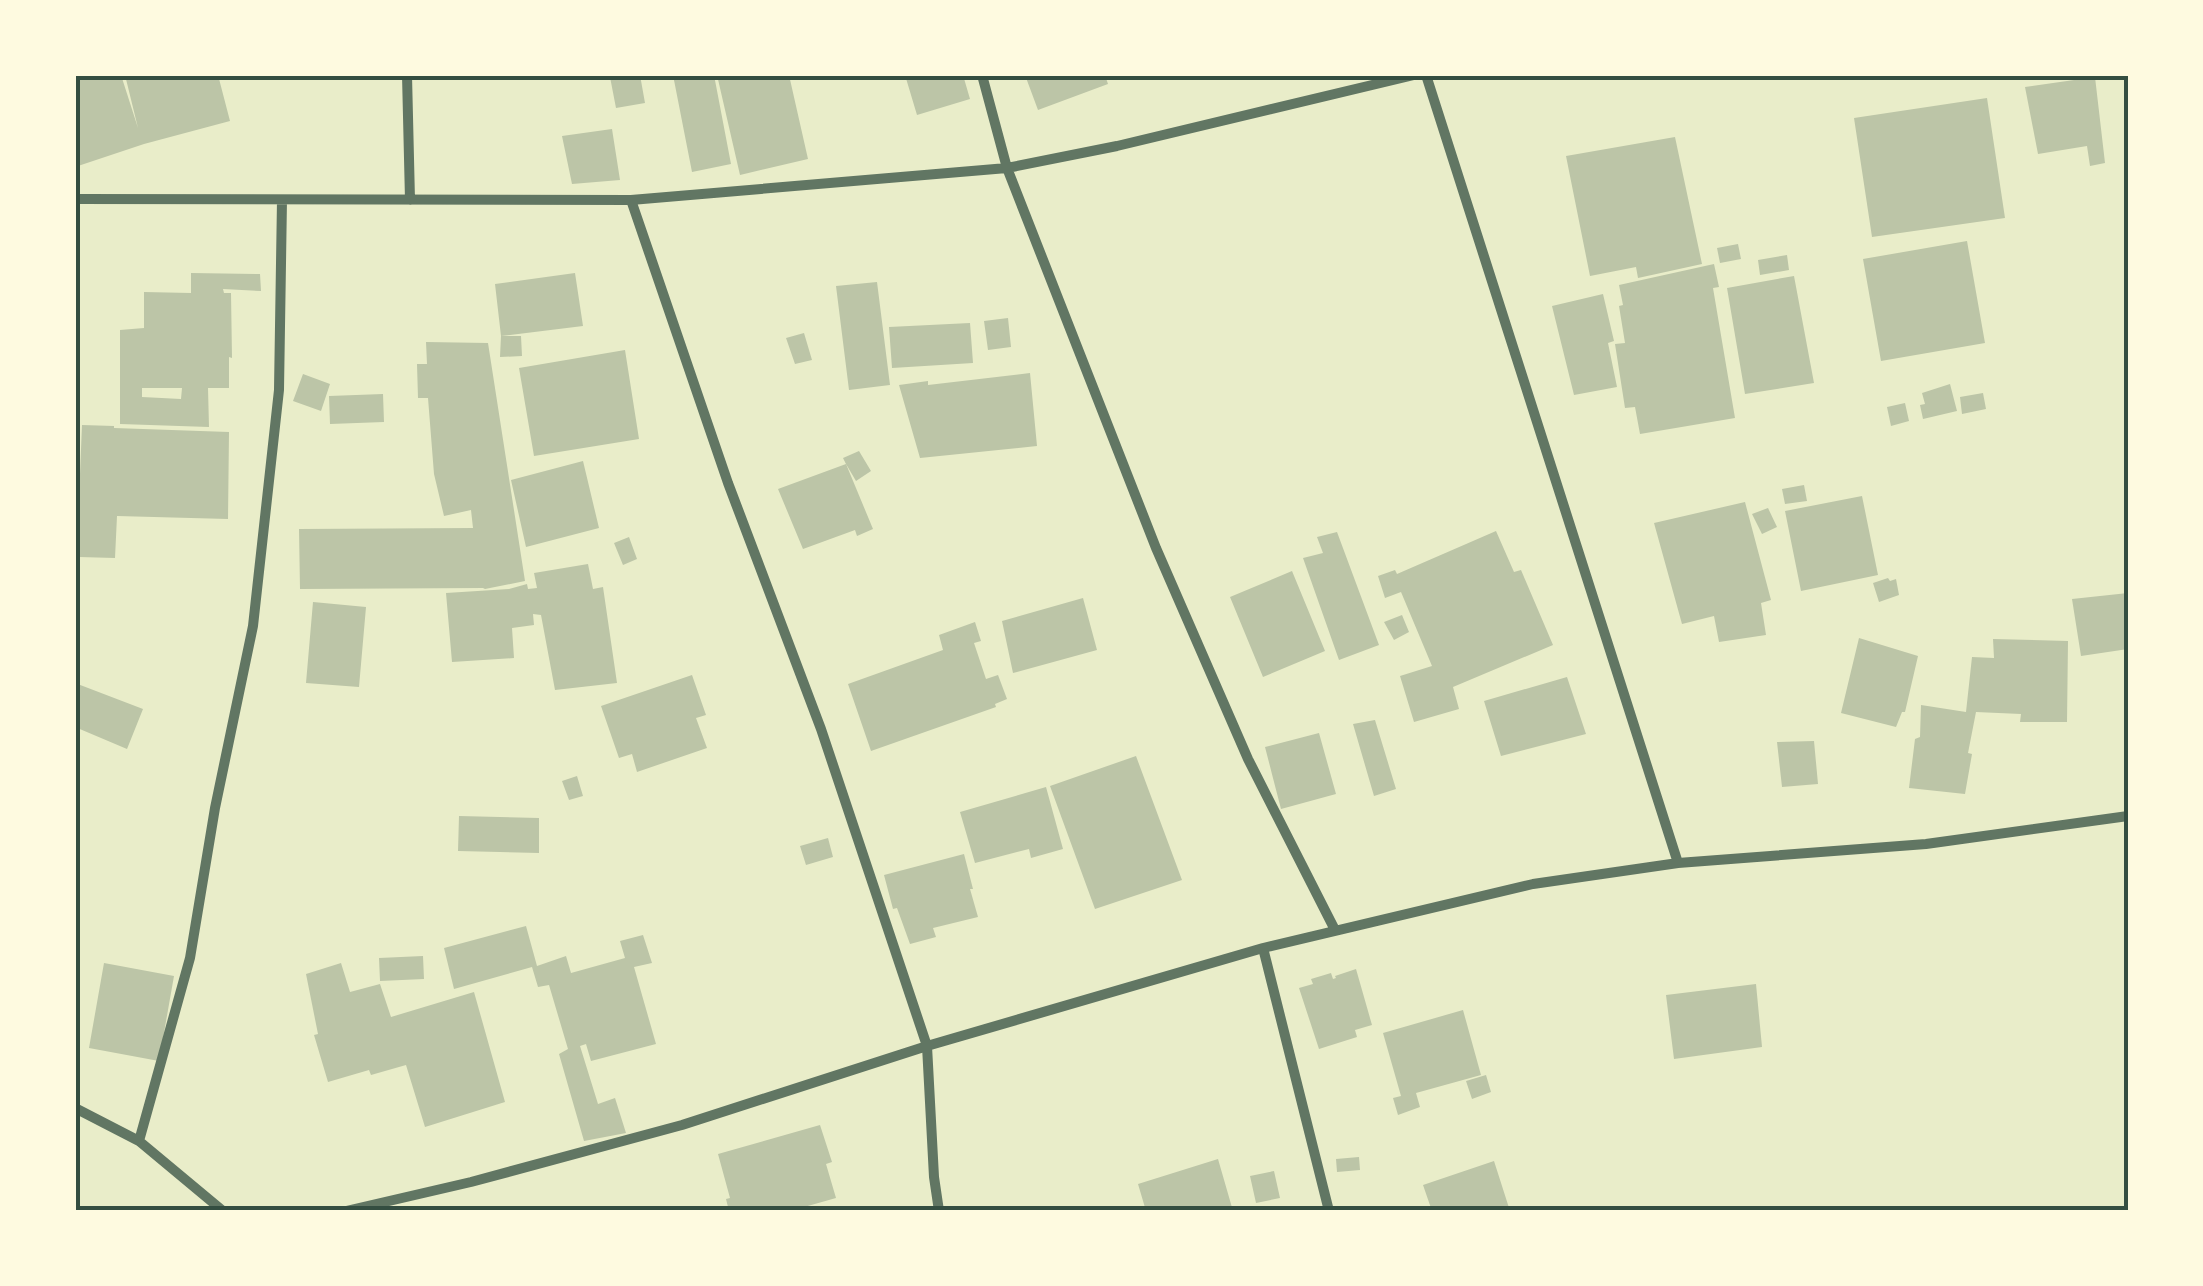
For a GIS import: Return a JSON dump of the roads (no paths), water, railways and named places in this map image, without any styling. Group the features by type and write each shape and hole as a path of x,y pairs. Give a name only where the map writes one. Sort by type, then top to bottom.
{"street":[{"path":"406,75 410,200"},
{"path":"982,75 1008,168 1164,566 1248,759 1335,930"},
{"path":"75,199 631,200 1008,168 1414,75"},
{"path":"1426,75 1678,862"},
{"path":"139,1141 190,958 215,808 253,626 279,390 282,200"},
{"path":"631,200 728,483 822,730 927,1046 934,1176 940,1211"},
{"path":"346,1211 472,1182 682,1125 927,1046 1262,948 1533,884 1678,862 1926,844 2128,816"},
{"path":"1262,948 1329,1211"},
{"path":"75,1108 139,1141 223,1211"}]}
